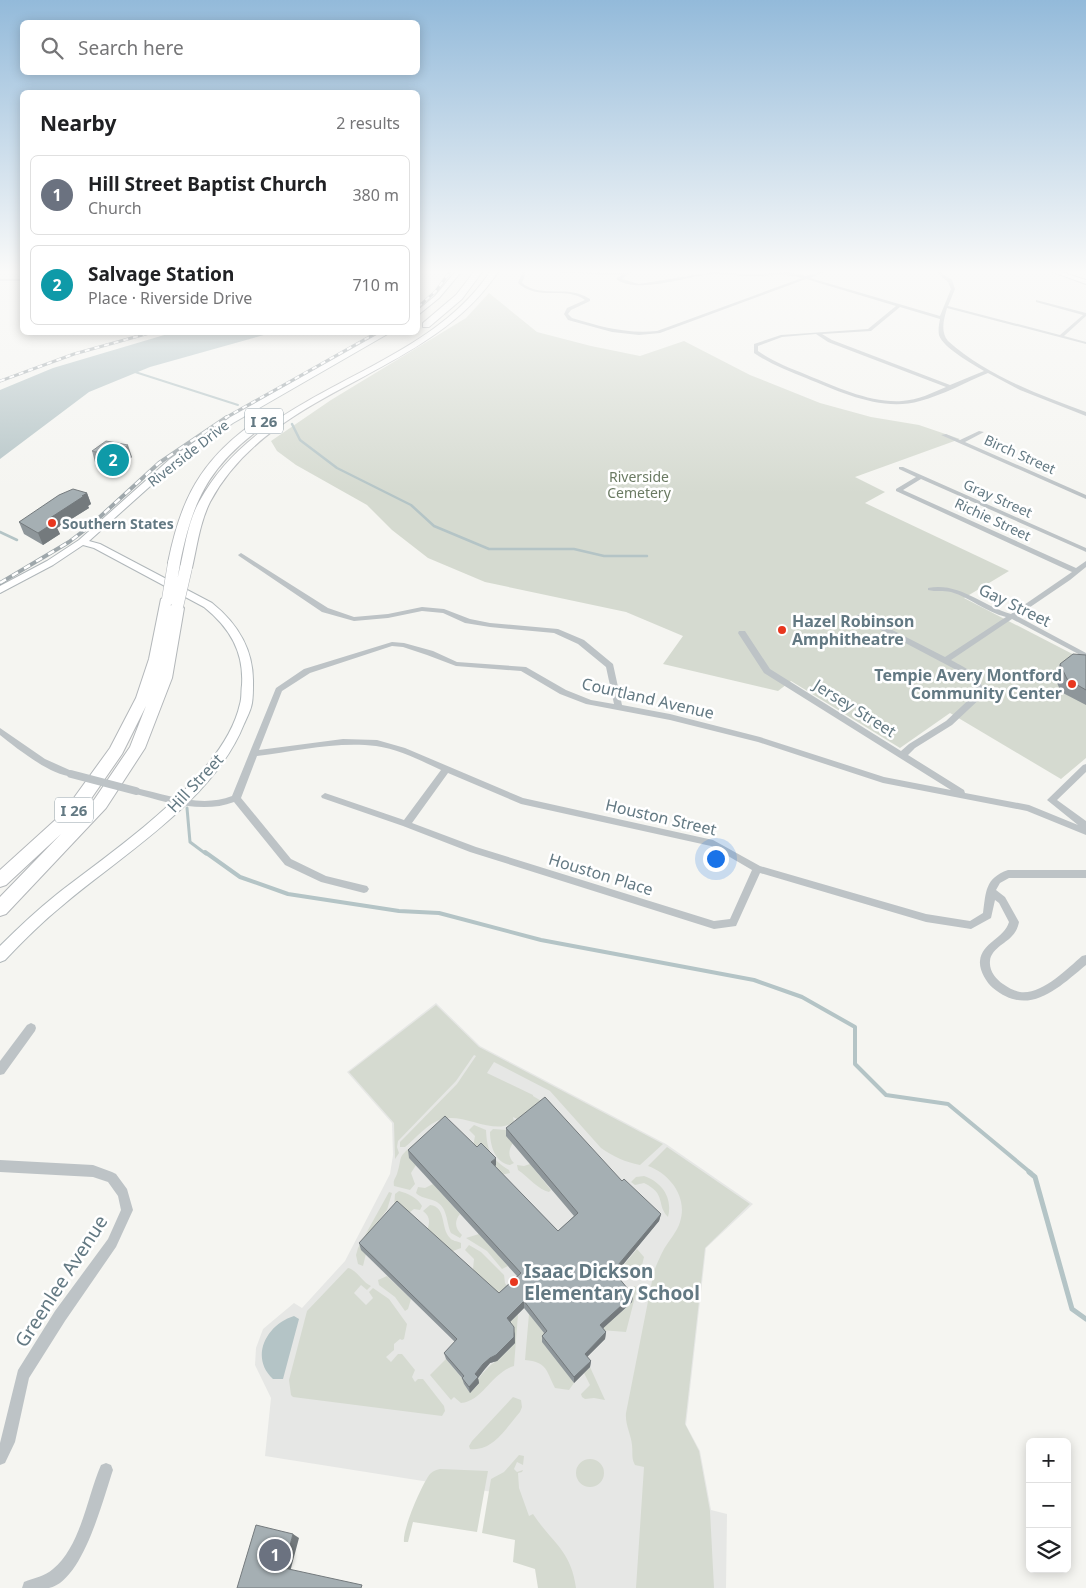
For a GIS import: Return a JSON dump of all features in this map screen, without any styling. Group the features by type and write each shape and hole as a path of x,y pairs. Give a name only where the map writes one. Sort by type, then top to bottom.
{"highway":[{"name":"I 26","path":"4,875 69,817 117,750 146,690 156,659 180,566 189,504 206,474 232,445 279,410 390,346"},
{"name":"I 26","path":"180,566 204,504 212,489 234,460 259,438 291,416 409,346"},
{"name":"I 26","path":"0,909 100,804 137,748 165,678 172,603"}],"main road":[{"name":"Riverside Drive","path":"0,590 50,563 82,542 173,461 210,434 258,403 362,346"},
{"name":"Hill Street","path":"0,956 58,902 181,801 224,754 238,729 248,699 250,681 246,655 231,626 208,604 97,546 82,542"}],"street":[{"path":"756,346 756,352 769,361 866,399 896,402 917,400 986,372"},
{"path":"844,346 950,386"},
{"path":"951,346 986,372 1017,388 1086,414"},
{"path":"960,442 981,432"},
{"name":"Birch Street","path":"944,435 1086,497"},
{"name":"Gray Street","path":"900,468 1086,550"},
{"name":"Richie Street","path":"921,477 898,490 1076,571"},
{"path":"241,555 325,610 354,619 388,616 422,609 444,611 475,622 555,632 581,642 610,666 618,706"},
{"path":"946,660 1086,564"},
{"name":"Gay Street","path":"930,589 946,589 961,594 1001,614 1011,616 1086,656"},
{"path":"860,617 969,673 977,682 981,693 949,723 912,746 902,755"},
{"name":"Jersey Street","path":"742,633 767,671 966,795"},
{"name":"Courtland Avenue","path":"236,798 279,690 307,671 392,644 404,645 430,653 456,664 523,669 563,692 589,702 670,716 760,740 884,780 1029,808 1086,832"},
{"path":"0,731 44,764 71,774 181,801 218,804 236,798 288,862 324,879 364,889"},
{"name":"Houston Street","path":"255,753 343,742 377,744 402,750 521,801 713,843 757,869 926,918 958,924 971,925 988,915 994,880 999,876 1008,874 1086,874"},
{"path":"1086,767 1051,800 1086,826"},
{"path":"406,824 446,770"},
{"name":"Houston Place","path":"325,796 473,850 714,925 733,923 757,869"},
{"path":"992,891 1002,900 1014,922 1011,931 989,950 985,962 990,977 1003,990 1021,997 1033,998 1048,990 1086,959"},
{"path":"0,1070 31,1028"},
{"name":"Greenlee Avenue","path":"0,1166 93,1172 112,1178 123,1193 127,1210 112,1243 60,1316 23,1375 0,1458"},
{"path":"30,1588 58,1575 71,1559 84,1534 106,1470"}],"shaded area":[{"path":"127,346 224,346 150,367 89,392 0,459 0,390 53,368"},
{"name":"Isaac Dickson Elementary School","path":"436,1003 480,1046 666,1144 753,1204 706,1248 686,1425 700,1451 711,1510 727,1514 726,1588 550,1588 505,1494 265,1456 271,1398 255,1365 256,1348 263,1329 294,1303 302,1308 345,1261 390,1174 393,1155 392,1123 347,1072"},
{"path":"294,1316 299,1319 283,1379 273,1379 262,1361 264,1342 276,1326"}],"green space":[{"name":"Riverside Cemetery","path":"420,346 592,346 640,356 669,346 694,346 750,375 820,403 871,417 919,425 960,439 855,477 885,492 865,503 1009,571 964,598 1086,661 1086,758 1061,779 950,713 900,748 791,681 778,691 663,664 683,636 626,612 485,582 428,558 392,530 367,505 296,465 277,451 271,441 331,400"},
{"path":"436,1005 479,1047 663,1144 640,1165 615,1157 601,1148 550,1091 494,1062 487,1073 533,1095 548,1105 521,1121 513,1117 514,1122 506,1126 488,1126 451,1118 442,1119 427,1127 405,1147 400,1147 400,1142 457,1084 476,1056 474,1055 456,1081 398,1141 399,1153 395,1159 394,1123 349,1072"},
{"path":"474,1125 486,1130 487,1144 491,1154 510,1173 501,1175 491,1170 496,1166 473,1147 475,1136 469,1130"},
{"path":"493,1129 507,1130 513,1143 509,1153 514,1163 510,1165 505,1164 494,1153 490,1137 490,1132"},
{"path":"413,1145 410,1158 416,1165 411,1173 415,1184 410,1190 394,1186 401,1158"},
{"path":"667,1147 750,1204 705,1248 685,1424 699,1451 710,1511 714,1588 636,1588 644,1467 635,1465 634,1462 626,1413 654,1271 679,1226 682,1213 679,1195 670,1181 648,1166"},
{"path":"530,1164 551,1190 549,1192 537,1186 518,1170 517,1165 524,1166"},
{"path":"644,1176 656,1182 665,1192 669,1203 668,1217 664,1213 656,1191 644,1183 635,1185 631,1182 636,1177"},
{"path":"433,1184 460,1214 456,1225 462,1235 460,1238 451,1233 442,1207 435,1201 416,1193 418,1187 425,1188"},
{"path":"399,1191 415,1198 422,1206 420,1210 414,1209 406,1215 394,1209 395,1194"},
{"path":"389,1192 392,1193 387,1210 372,1229 363,1266 358,1264 356,1255 358,1248"},
{"path":"430,1205 439,1210 447,1234 452,1240 461,1243 461,1248 449,1254 426,1232 429,1221 423,1211"},
{"path":"479,1234 508,1266 502,1269 487,1251 466,1238"},
{"path":"469,1245 481,1252 504,1275 505,1283 510,1290 500,1300 473,1269 474,1259 465,1250"},
{"path":"637,1249 644,1257 639,1278 635,1279 622,1267"},
{"path":"348,1268 371,1286 367,1290 361,1285 354,1293 366,1305 373,1298 369,1292 373,1288 389,1299 407,1324 404,1339 400,1339 394,1344 394,1350 386,1357 391,1362 398,1354 402,1354 415,1370 412,1377 415,1382 418,1379 423,1379 444,1406 445,1411 442,1416 293,1397 291,1395 289,1380 307,1311"},
{"path":"387,1276 411,1299 408,1309 405,1311 395,1297 379,1285 378,1280"},
{"path":"635,1286 637,1289 626,1332 601,1330 632,1302 625,1294"},
{"path":"518,1314 514,1366 499,1374 469,1401 461,1403 454,1397 451,1400 430,1375 446,1359 465,1382 464,1384 469,1391 472,1391 486,1370 515,1343 507,1325"},
{"path":"529,1314 547,1337 574,1383 569,1390 555,1388 542,1365 525,1360"},
{"path":"590,1367 605,1400 585,1399 582,1397 581,1394 590,1385 584,1373"},
{"path":"513,1397 521,1400 522,1407 504,1432 486,1447 470,1449 469,1446 472,1441"},
{"path":"519,1455 524,1456 523,1465 517,1462 514,1469 517,1472 523,1470 518,1473 519,1488 529,1516 533,1514 560,1548 570,1564 576,1588 538,1588 535,1569 513,1562 515,1540 482,1533 491,1479 504,1472"},
{"path":"590,1459 600,1463 604,1473 600,1483 590,1487 580,1483 576,1473 580,1463"},
{"path":"440,1469 488,1471 477,1532 413,1522 408,1542 404,1542 409,1518 422,1487 430,1474"}],"building":[{"path":"106,441 128,445 114,455 92,451"},
{"path":"73,489 87,493 47,520 55,522 38,533 19,522 59,495"},
{"path":"1073,654 1086,655 1086,690 1067,679 1060,664"},
{"name":"Isaac Dickson Elementary School","path":"545,1097 622,1181 624,1179 661,1214 613,1271 633,1295 600,1325 606,1332 585,1354 591,1361 574,1377 542,1336 547,1331 524,1301 507,1318 514,1327 514,1337 496,1355 483,1364 475,1374 478,1377 469,1387 462,1378 464,1376 444,1353 457,1339 359,1243 397,1201 499,1293 521,1273 408,1150 445,1116 477,1147 481,1143 496,1158 491,1162 558,1231 578,1213 506,1128"},
{"path":"256,1525 293,1534 284,1568 362,1585 361,1588 237,1588"}],"waterway":[{"path":"132,371 238,405"},
{"path":"292,424 300,440 337,468 411,505 434,526 489,549 574,549 604,556 647,556"},
{"path":"0,532 17,540"},
{"path":"187,808 190,842 206,854"},
{"path":"205,852 240,877 288,894 399,911 439,913 541,940 754,980 802,997 855,1027 855,1064 886,1095 948,1104 1031,1173"},
{"path":"1029,1172 1035,1177 1072,1309 1086,1319"}],"railway":[{"path":"0,381 74,354 102,346"},
{"path":"225,418 353,346"},
{"path":"0,583 69,542 90,526 159,463 227,417"}],"place":[{"name":"Salvage Station","path":"113,460"},
{"name":"Southern States","path":"52,523"},
{"name":"Hazel Robinson Amphitheatre","path":"782,630"},
{"name":"Tempie Avery Montford Community Center","path":"1072,684"},
{"name":"Isaac Dickson Elementary School","path":"514,1282"},
{"name":"Hill Street Baptist Church","path":"275,1555"}]}
